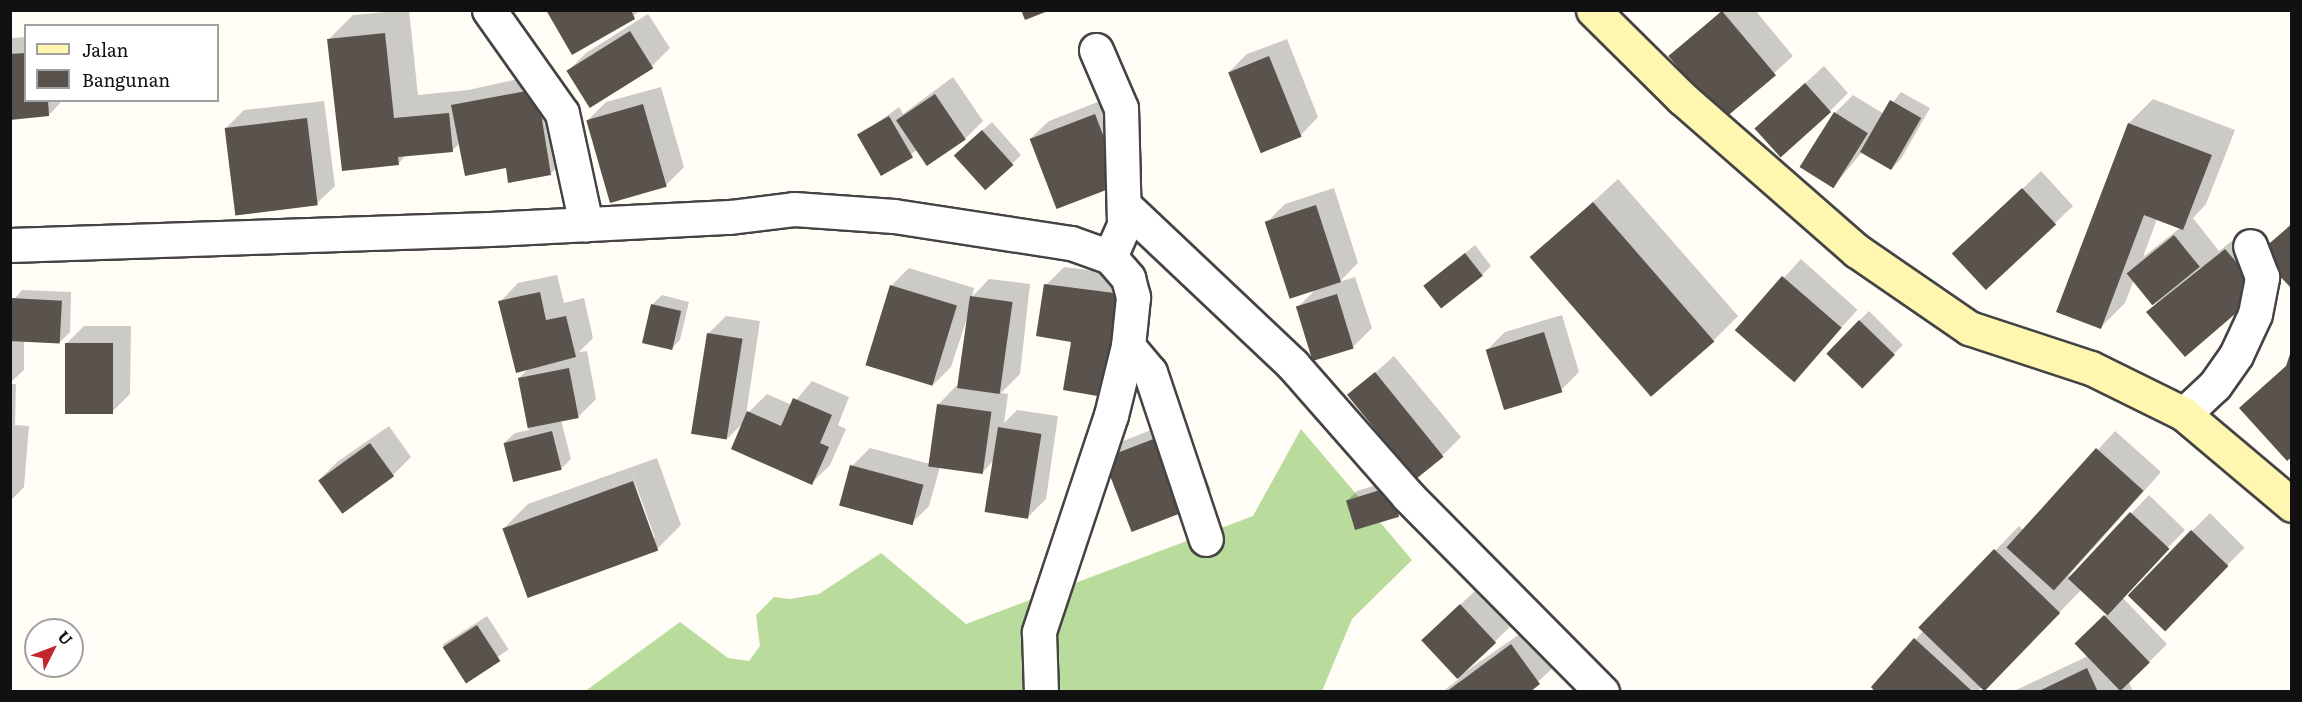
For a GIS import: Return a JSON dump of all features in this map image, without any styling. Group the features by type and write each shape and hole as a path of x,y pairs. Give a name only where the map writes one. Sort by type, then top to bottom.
{"main road":[{"path":"1593,10 1682,98 1857,251 1969,328 2091,368 2184,414 2292,505"}],"street":[{"path":"489,10 562,113 586,224"},
{"path":"1096,50 1122,108 1124,225 1110,257"},
{"path":"1125,206 1293,365 1408,496 1602,692"},
{"path":"10,245 586,224 730,217 794,209 894,216 1071,243 1110,257 1128,278 1133,297 1128,346 1111,415 1039,632 1041,692"},
{"path":"2184,414 2215,385 2236,355 2255,314 2262,277 2250,246"},
{"path":"1128,346 1150,372 1206,539"}],"green space":[{"path":"1301,429 1412,560 1352,619 1322,691 584,692 680,622 728,658 749,661 760,646 756,615 774,597 790,599 819,594 881,553 966,624 1253,516"}],"building":[{"path":"546,10 631,10 635,19 572,55"},
{"path":"1021,10 1048,10 1048,11 1025,20"},
{"path":"1722,11 1776,75 1722,120 1668,56"},
{"path":"630,31 653,68 590,108 566,71"},
{"path":"385,33 394,118 449,113 453,152 398,157 399,165 342,171 327,39"},
{"path":"24,53 24,102 48,102 49,116 10,120 10,54"},
{"path":"1269,56 1302,137 1261,153 1228,72"},
{"path":"1805,83 1831,112 1781,157 1754,129"},
{"path":"537,89 551,175 508,183 506,168 465,176 451,105"},
{"path":"935,94 966,140 927,166 896,120"},
{"path":"1890,100 1921,118 1891,170 1860,152"},
{"path":"643,104 667,187 610,203 586,120"},
{"path":"1834,112 1868,133 1833,188 1800,167"},
{"path":"1095,114 1122,184 1057,209 1030,139"},
{"path":"889,116 913,158 881,176 857,134"},
{"path":"307,118 318,205 235,215 225,128"},
{"path":"2128,123 2212,155 2183,230 2144,215 2101,329 2056,312"},
{"path":"982,130 1013,165 985,190 954,155"},
{"path":"2022,188 2056,225 1986,290 1952,253"},
{"path":"1593,202 1714,342 1651,397 1530,257"},
{"path":"1316,205 1341,282 1290,299 1265,222"},
{"path":"2292,224 2292,289 2258,253"},
{"path":"2174,235 2200,267 2152,305 2127,273"},
{"path":"2225,249 2244,271 2242,308 2185,357 2146,312"},
{"path":"1465,253 1483,276 1441,308 1423,286"},
{"path":"1782,276 1842,328 1794,382 1735,330"},
{"path":"1044,284 1122,294 1103,397 1063,390 1071,342 1036,336"},
{"path":"890,285 957,305 932,386 865,365"},
{"path":"540,292 546,320 566,316 576,357 516,373 498,301"},
{"path":"1337,294 1354,349 1313,361 1296,307"},
{"path":"970,296 1013,302 1000,394 957,388"},
{"path":"11,298 62,301 60,344 10,341"},
{"path":"651,304 681,311 672,350 642,343"},
{"path":"1859,320 1895,355 1862,389 1826,354"},
{"path":"1544,332 1562,392 1504,410 1486,350"},
{"path":"707,333 743,339 727,439 691,434"},
{"path":"65,343 113,343 113,414 65,414"},
{"path":"2292,348 2292,457 2287,461 2239,408 2286,366"},
{"path":"569,368 579,418 528,428 518,378"},
{"path":"1375,372 1444,457 1416,479 1347,395"},
{"path":"793,398 832,415 820,443 829,447 812,485 731,449 747,411 781,426"},
{"path":"937,404 991,412 983,474 928,466"},
{"path":"998,427 1041,434 1028,519 985,512"},
{"path":"552,431 562,470 513,482 503,443"},
{"path":"1164,435 1192,509 1132,532 1103,458"},
{"path":"370,443 394,476 342,514 318,481"},
{"path":"2096,448 2144,491 2054,590 2006,548"},
{"path":"850,465 923,485 913,525 839,506"},
{"path":"633,481 658,551 528,598 502,529"},
{"path":"1390,487 1399,517 1355,530 1346,500"},
{"path":"2130,512 2169,549 2107,615 2068,579"},
{"path":"2191,530 2228,566 2165,632 2128,595"},
{"path":"1994,549 2060,613 1984,691 1918,627"},
{"path":"1460,604 1496,643 1457,679 1421,640"},
{"path":"2104,615 2150,662 2120,691 2075,643"},
{"path":"477,625 500,661 466,683 443,647"},
{"path":"1914,638 1973,692 1875,692 1871,687"},
{"path":"1511,644 1540,684 1530,692 1446,692"},
{"path":"2087,668 2098,692 2037,692"}]}
